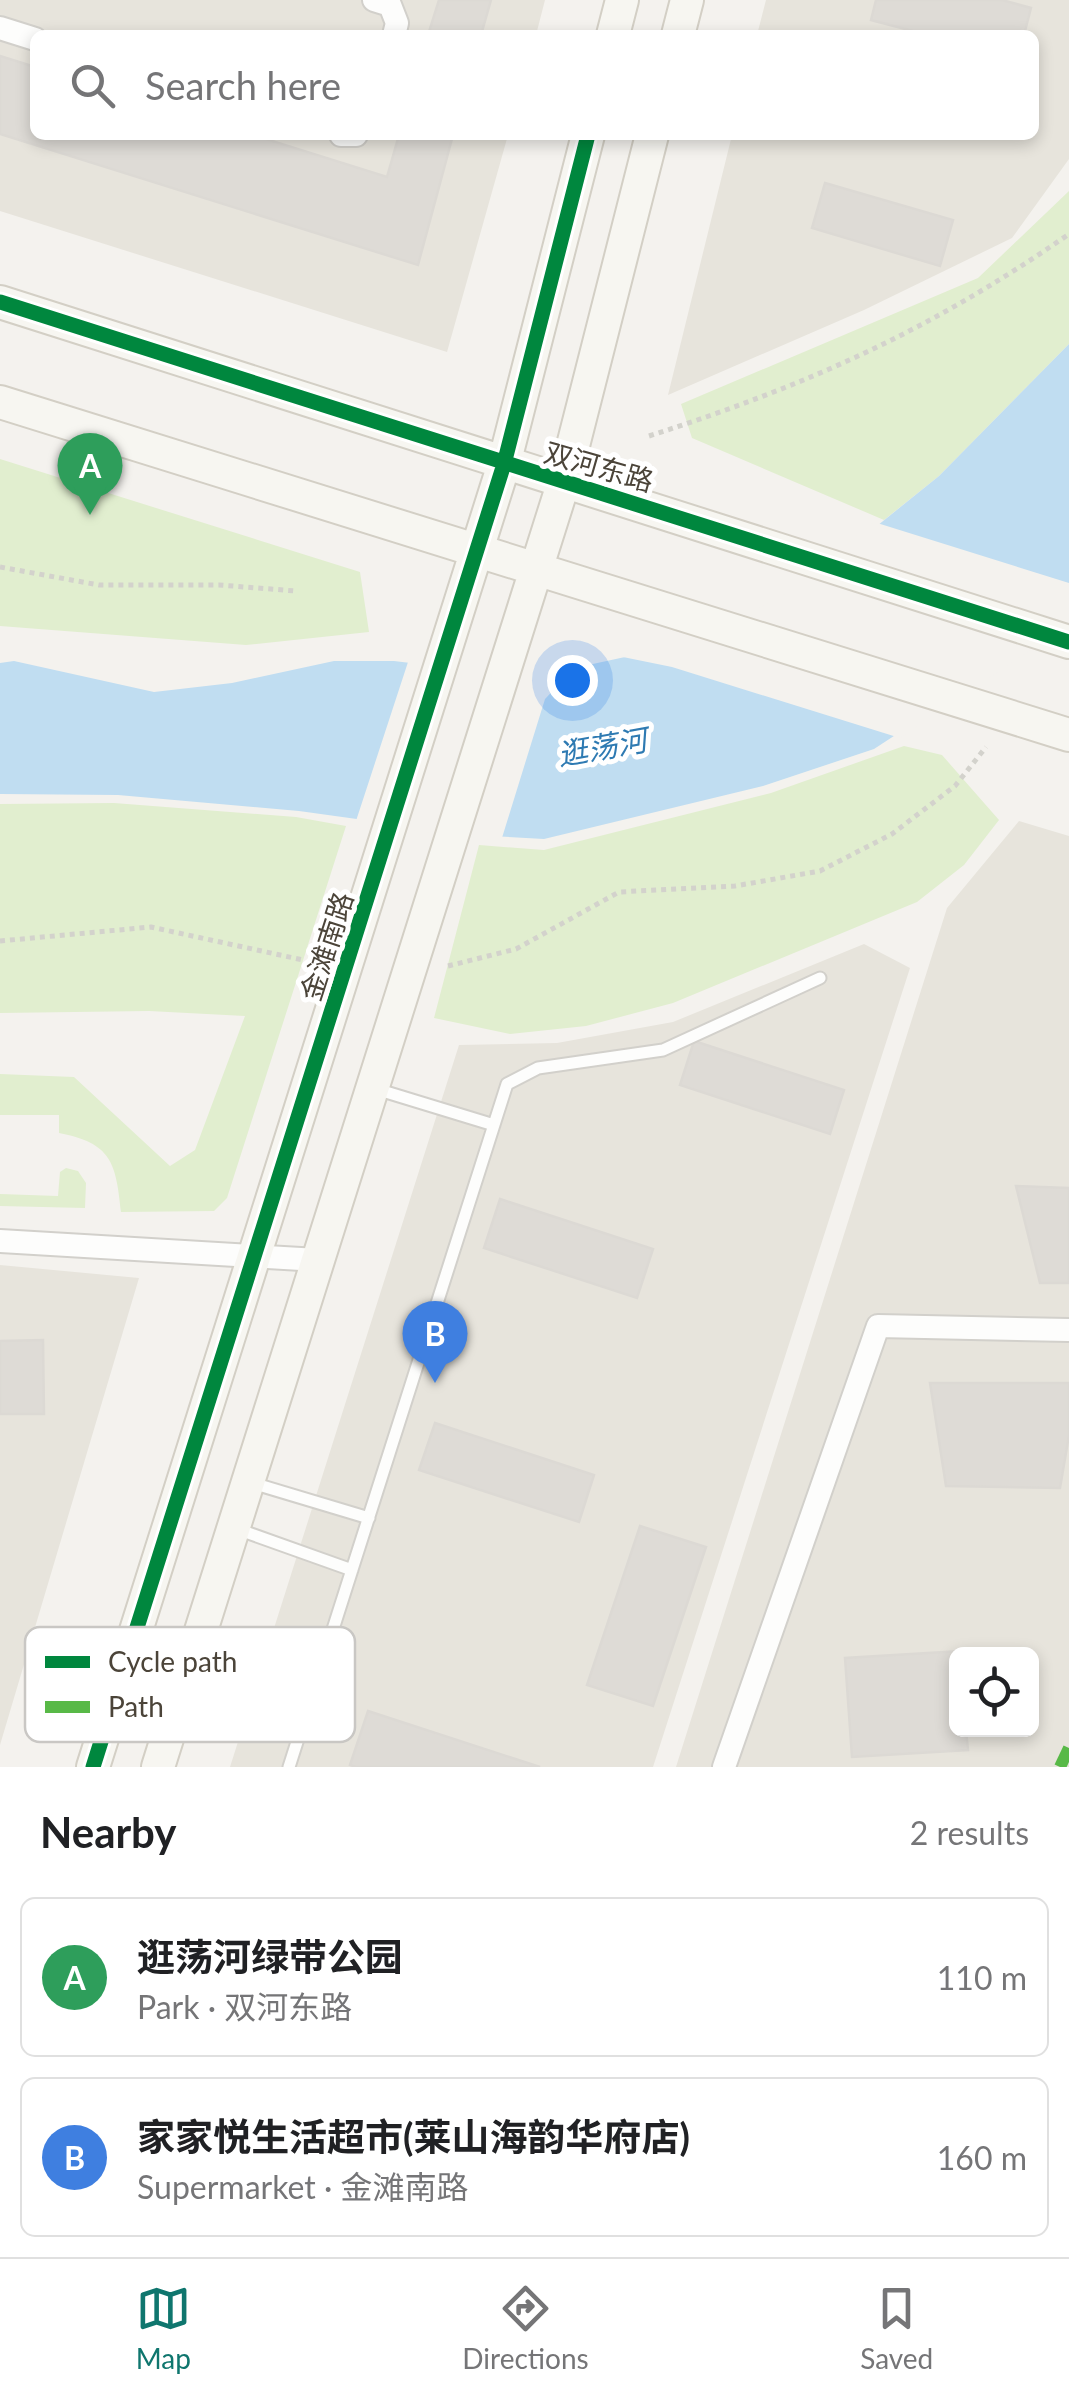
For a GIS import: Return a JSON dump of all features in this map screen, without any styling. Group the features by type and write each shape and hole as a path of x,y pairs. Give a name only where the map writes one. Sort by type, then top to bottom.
{"street":[{"path":"374,0 390,4 397,22 395,30"},
{"path":"614,30 622,0"},
{"path":"679,30 687,0"},
{"path":"0,28 30,37"},
{"name":"金滩南路","path":"136,1627 504,464 587,140"},
{"path":"202,1627 564,482 651,140"},
{"name":"双河东路","path":"0,302 1069,642"},
{"path":"0,402 1069,736"},
{"path":"0,1241 318,1260"},
{"path":"724,1767 878,1326 1069,1330"},
{"name":"金滩南路","path":"93,1767 101,1742"},
{"path":"158,1767 166,1742"}],"lane":[{"path":"334,1627 507,1084 538,1068 663,1050 820,978"},
{"path":"372,1087 494,1125"},
{"path":"248,1482 369,1518"},
{"path":"233,1528 352,1570"},
{"path":"289,1767 297,1742"}],"path":[{"path":"649,436 744,405 866,356 993,286 1069,234"},
{"path":"0,567 99,585 219,585 296,591"},
{"path":"448,966 516,949 620,892 735,886 820,871 892,834 955,786 986,748"},
{"path":"0,941 151,927 303,960"}],"shaded area":[{"path":"0,0 545,0 537,30 30,30 30,140 507,140 447,352 0,211"},
{"path":"766,0 1069,0 1069,159 1012,238 864,310 668,395 731,140 1039,140 1039,30 758,30"},
{"path":"1019,821 1069,836 1069,1767 676,1767 947,908"},
{"path":"864,944 910,968 653,1767 230,1767 238,1742 355,1742 355,1627 274,1627 459,1045 557,1043 673,1022"},
{"path":"0,1265 139,1278 35,1627 25,1627 25,1661 0,1745"}],"green space":[{"path":"1069,191 1069,344 939,476 884,520 692,438 681,404 978,278"},
{"path":"0,459 360,572 369,632 246,645 0,626"},
{"path":"904,746 942,755 999,820 964,865 917,902 673,1003 586,1026 510,1034 434,1018 479,845 544,850 771,793"},
{"path":"114,803 296,817 346,826 227,1198 214,1211 121,1212 117,1180 108,1158 90,1143 59,1133 59,1115 0,1115 0,1074 74,1077 170,1166 195,1150 245,1016 149,1011 0,1013 0,804"},
{"path":"66,1168 78,1171 86,1183 85,1208 0,1206 0,1194 58,1196 60,1172"}],"water":[{"name":"逛荡河","path":"1069,344 1069,617 1053,632 874,749 763,786 544,839 472,835 299,811 118,795 0,794 0,663 14,661 154,692 232,683 334,661 394,661 510,675 551,673 713,638 785,600 939,476"}],"pier":[{"path":"874,522 1069,583 1069,624 900,738 672,667 618,656 711,633 782,596"},
{"path":"409,659 510,670 600,659 576,666 545,699 501,841 355,824"}],"building":[{"path":"439,0 491,0 482,30 430,30"},
{"path":"876,0 1002,0 1031,8 1025,30 909,30 871,20"},
{"path":"0,56 30,65 30,140 269,140 387,177 398,140 452,140 418,265 0,134"},
{"path":"825,183 953,220 940,266 812,228"},
{"path":"694,1041 844,1090 830,1134 680,1085"},
{"path":"1016,1186 1069,1188 1069,1283 1040,1283"},
{"path":"500,1199 653,1249 637,1298 484,1248"},
{"path":"43,1340 44,1414 0,1414 0,1341"},
{"path":"930,1383 1069,1383 1069,1435 1060,1488 946,1486"},
{"path":"435,1423 594,1475 579,1522 419,1470"},
{"path":"640,1526 706,1547 653,1706 587,1685"},
{"path":"949,1652 949,1737 967,1737 968,1750 852,1757 845,1658"},
{"path":"368,1711 540,1767 356,1767 350,1765"}],"marked path":[{"path":"1060,1767 1069,1748"}],"cycle path":[{"path":"137,1627 504,464 587,140"},
{"path":"0,302 1069,642"},
{"path":"93,1767 101,1742"}],"place":[{"name":"逛荡河绿带公园","path":"90,515"},
{"name":"家家悦生活超市(莱山海韵华府店)","path":"435,1383"}]}
